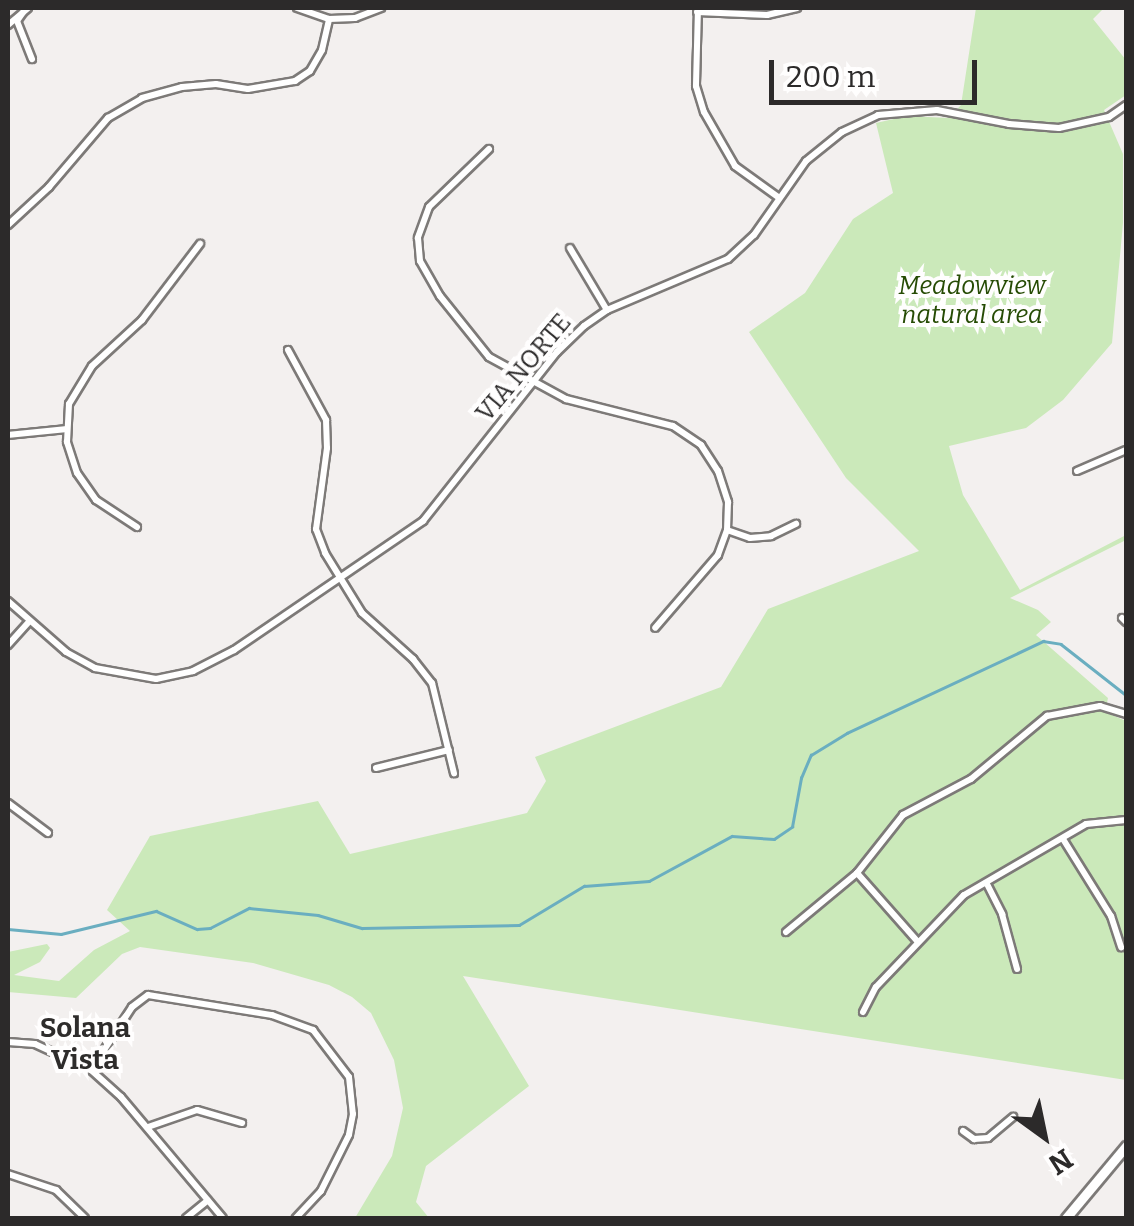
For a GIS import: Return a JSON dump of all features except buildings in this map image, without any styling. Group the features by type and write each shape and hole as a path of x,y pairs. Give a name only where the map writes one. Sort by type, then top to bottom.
{"main road":[{"path":"1066,1218 1126,1146"}],"street":[{"path":"297,8 330,19 354,18 381,8"},
{"path":"778,197 736,166 704,112 696,86 698,10 767,15 797,8"},
{"path":"8,24 26,10"},
{"path":"26,10 17,21 32,59"},
{"path":"8,225 49,187 108,118 142,98 182,88 216,84 248,89 295,82 316,61 330,19"},
{"name":"VIA NORTE","path":"8,600 29,622 94,668 156,678 193,670 234,650 423,521 557,352 607,310 728,258 754,235 806,161 842,132 878,115 937,110 1008,124 1060,128 1109,117 1126,105"},
{"path":"488,149 429,207 418,238 420,261 440,296 489,357 566,400 673,426 701,445 718,471 728,502 727,530 718,555 655,628"},
{"path":"137,527 96,500 78,473 68,429 69,404 92,366 142,320 200,244"},
{"path":"570,248 607,310"},
{"path":"288,350 326,420 327,448 316,529 362,613 413,659 432,682 454,773"},
{"path":"8,435 68,429"},
{"path":"1077,471 1126,450"},
{"path":"727,530 750,538 771,536 796,524"},
{"path":"8,646 29,622"},
{"path":"786,932 857,873 903,815 972,779 1031,726 1063,710 1100,706 1126,714"},
{"path":"376,768 449,750"},
{"path":"8,804 48,833"},
{"path":"862,1012 870,995 964,895 1086,824 1126,820"},
{"path":"1063,839 1111,916 1122,948"},
{"path":"857,873 918,942"},
{"path":"986,884 1002,914 1017,969"},
{"path":"92,1070 132,1007 148,995 272,1015 312,1030 348,1077 354,1114 350,1135 321,1191 296,1218"},
{"path":"8,1042 35,1044 92,1070 148,1127 223,1218"},
{"path":"148,1127 197,1110 242,1123"},
{"path":"964,1131 974,1139 988,1138 1013,1117"},
{"path":"8,1174 56,1190 85,1218"},
{"path":"186,1218 208,1200"}],"green space":[{"name":"Meadowview natural area","path":"976,8 1104,8 1093,19 1126,60 1126,95 1104,110 1123,154 1123,223 1112,343 1063,400 1026,428 949,446 963,495 1020,590 1126,535 1126,540 1010,598 1038,610 1051,622 1036,635 1108,698 1105,712 1126,721 1126,1080 463,976 529,1086 426,1166 416,1202 429,1218 355,1218 392,1156 403,1108 394,1060 371,1013 352,997 329,985 253,963 140,947 122,954 76,998 8,992 8,952 47,944 50,948 40,962 14,975 59,981 94,950 130,931 107,910 150,836 318,801 350,854 527,813 546,781 535,757 721,687 768,609 919,551 846,478 749,332 805,293 853,219 893,193 876,123 907,116 949,118 961,105"}],"waterway":[{"path":"8,929 61,934 156,911 197,929 210,928 249,908 318,915 362,928 519,925 584,886 649,881 732,836 774,839 792,827 801,778 811,755 847,733 1043,641 1061,644 1126,695"}],"district":[{"name":"Solana Vista","path":"85,1044"}]}
